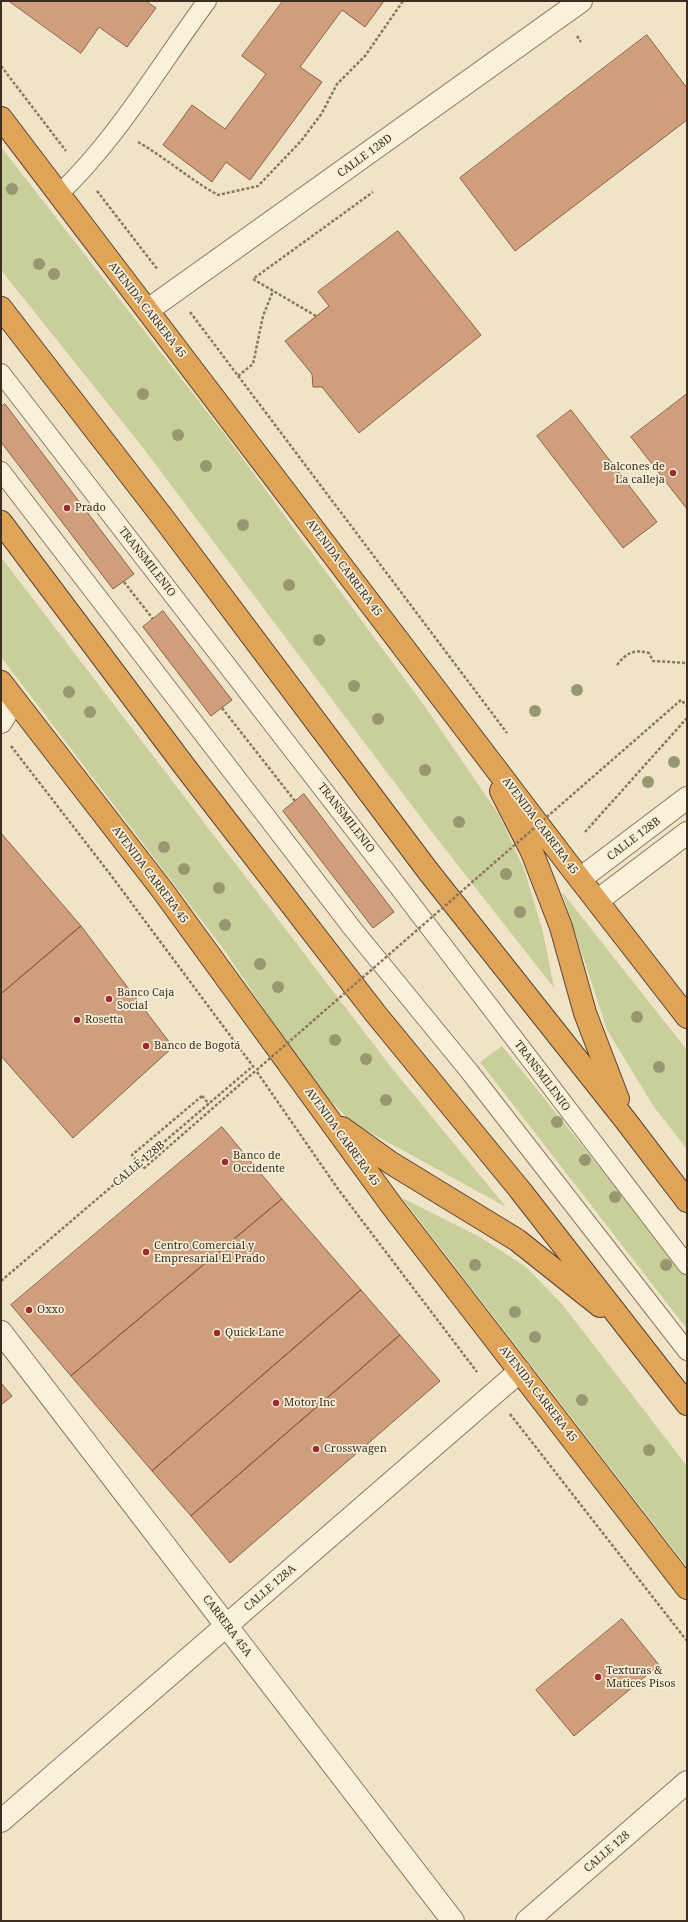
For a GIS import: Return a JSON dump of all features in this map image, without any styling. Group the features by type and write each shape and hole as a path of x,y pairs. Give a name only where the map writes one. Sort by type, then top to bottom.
{"highway":[{"name":"AVENIDA CARRERA 45","path":"1,118 580,879 687,1017"},
{"path":"1,308 164,519 428,871 626,1121 687,1201"},
{"path":"1,522 180,760 375,1013 520,1190 687,1404"},
{"name":"AVENIDA CARRERA 45","path":"1,682 163,891 392,1206 687,1588"},
{"path":"479,746 532,852 561,927 585,1013 626,1121"},
{"path":"328,1118 391,1163 517,1240 629,1329"}],"street":[{"name":"CALLE 128D","path":"148,310 581,1"},
{"path":"1,722 14,700"},
{"name":"CALLE 128B","path":"580,879 687,798"},
{"path":"597,901 687,833"},
{"name":"CARRERA 45A","path":"1,1332 452,1921"},
{"name":"CALLE 128A","path":"1,1821 520,1371"},
{"name":"CALLE 128","path":"527,1921 687,1782"}],"lane":[{"path":"59,194 82,172 112,136 207,1"},
{"name":"TRANSMILENIO","path":"1,373 400,889 687,1265"},
{"path":"1,472 352,928 468,1070 687,1352"}],"path":[{"path":"132,139 157,154 198,184 218,195 258,186 301,141 322,113 337,84 365,56 403,1"},
{"path":"579,38 581,42"},
{"path":"1,66 238,376 507,733"},
{"path":"316,316 253,279 373,192"},
{"path":"238,376 253,364 263,316 273,291"},
{"path":"124,582 153,619"},
{"path":"617,665 628,654 639,650 649,653 653,661 687,663"},
{"path":"209,1104 202,1096 132,1155 143,1169 681,700 687,706"},
{"path":"222,708 295,801"},
{"path":"585,832 687,718"},
{"path":"10,745 110,874 255,1069 338,1189 494,1394 687,1641"},
{"name":"CALLE 128B","path":"1,1281 209,1104 255,1069 276,1046"}],"green space":[{"path":"1,147 226,436 426,708 499,815 524,869 543,932 554,988 428,827 144,449 1,270"},
{"path":"1,557 391,1067 506,1207 351,1122 316,1086 225,951 1,657"},
{"path":"562,892 687,1050 687,1149 654,1107 607,1030"},
{"path":"502,1046 687,1276 687,1329 480,1062"},
{"path":"402,1198 480,1237 526,1267 562,1304 687,1466 687,1567"}],"building":[{"path":"9,1 146,1 156,8 127,47 99,27 81,53"},
{"path":"283,1 384,1 365,27 342,10 300,67 322,82 250,180 226,162 212,182 163,145 192,105 225,129 266,74 242,56"},
{"path":"647,35 687,88 687,120 515,251 460,178"},
{"path":"398,231 481,335 359,433 322,387 313,387 312,374 285,341 329,306 318,292"},
{"name":"Balcones de La calleja","path":"687,394 687,509 631,437"},
{"name":"Prado","path":"5,404 134,574 113,589 1,442 1,407"},
{"path":"571,410 657,522 623,548 537,436"},
{"path":"163,611 232,700 211,716 143,627"},
{"path":"304,794 394,912 373,928 283,811"},
{"path":"1,833 81,926 1,994"},
{"name":"Rosetta","path":"81,926 173,1047 73,1138 1,1056 1,994"},
{"name":"Centro Comercial y Empresarial El Prado","path":"222,1127 282,1199 71,1376 11,1305"},
{"name":"Quick Lane","path":"282,1199 361,1290 152,1471 71,1376"},
{"name":"Motor Inc","path":"361,1290 400,1335 191,1516 152,1471"},
{"name":"Crosswagen","path":"400,1335 440,1381 230,1563 191,1516"},
{"path":"1,1383 12,1396 1,1405"},
{"name":"Texturas & Matices Pisos","path":"622,1619 659,1665 574,1736 536,1690"}],"place":[{"name":"Balcones de La calleja","path":"673,473"},
{"name":"Prado","path":"67,508"},
{"name":"Banco Caja Social","path":"109,999"},
{"name":"Rosetta","path":"77,1020"},
{"name":"Banco de Bogotá","path":"146,1046"},
{"name":"Banco de Occidente","path":"225,1162"},
{"name":"Centro Comercial y Empresarial El Prado","path":"146,1252"},
{"name":"Oxxo","path":"29,1310"},
{"name":"Quick Lane","path":"217,1333"},
{"name":"Motor Inc","path":"276,1403"},
{"name":"Crosswagen","path":"316,1449"},
{"name":"Texturas & Matices Pisos","path":"598,1677"}]}
